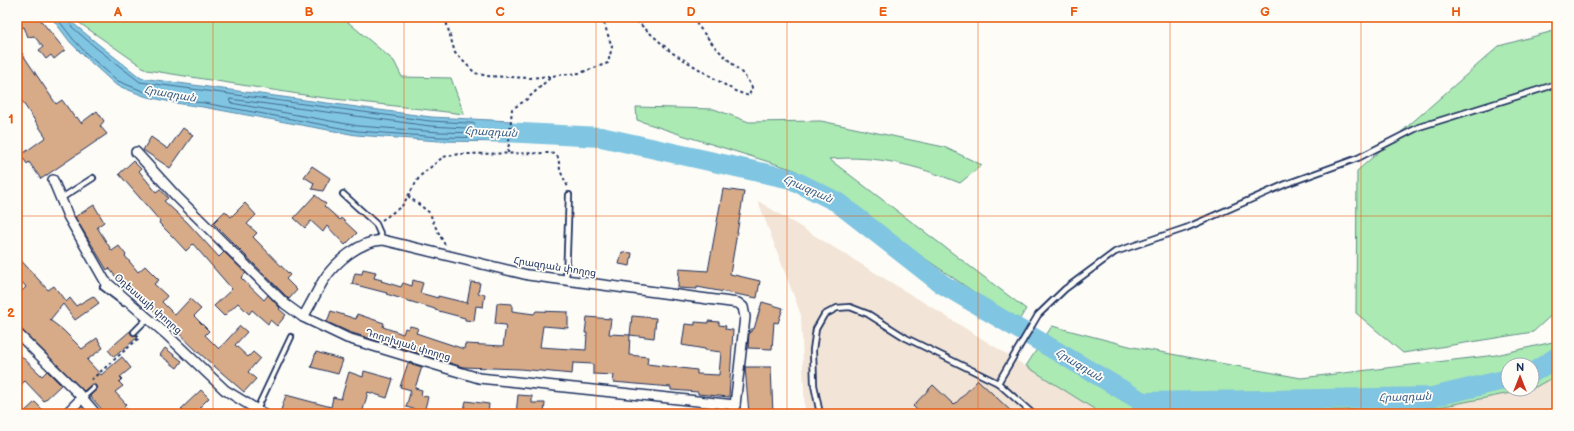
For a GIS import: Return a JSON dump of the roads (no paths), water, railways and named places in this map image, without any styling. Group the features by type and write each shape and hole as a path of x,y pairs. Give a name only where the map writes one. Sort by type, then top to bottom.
{"street":[{"name":"Դոդոխյան փողոց","path":"136,152 181,201 299,318 347,338 479,378 735,410"},
{"name":"Օդեսսայի փողոց","path":"53,180 68,216 105,281 166,334 226,390 260,412"},
{"name":"Հրազդան փողոց","path":"299,318 323,281 340,262 369,242 383,240 528,275 738,303 743,307 745,317 735,410"},
{"path":"17,333 96,414"},
{"path":"66,414 79,395"}],"lane":[{"path":"998,383 1038,315 1066,289 1115,252 1186,228 1286,184 1358,158 1419,128 1557,84"},
{"path":"60,199 93,178"},
{"path":"343,194 376,224 383,240"},
{"path":"566,280 569,195"},
{"path":"103,287 124,303 131,304"},
{"path":"820,414 814,385 813,358 816,329 824,315 837,308 850,307 868,314 906,338 998,383 1033,414"},
{"path":"134,332 147,319"},
{"path":"260,412 291,337"},
{"path":"79,395 93,388"}],"water":[{"path":"51,17 71,17 74,24 141,78 431,117 511,121 509,142 439,141 356,135 175,103 144,96 116,85 70,42"}],"waterway":[{"name":"Հրազդան","path":"482,131 601,137 791,179 837,202 942,284 1143,402 1432,397 1500,381"},
{"name":"Հրազդան","path":"1540,368 1557,357"},
{"path":"1135,414 1143,402"}]}
